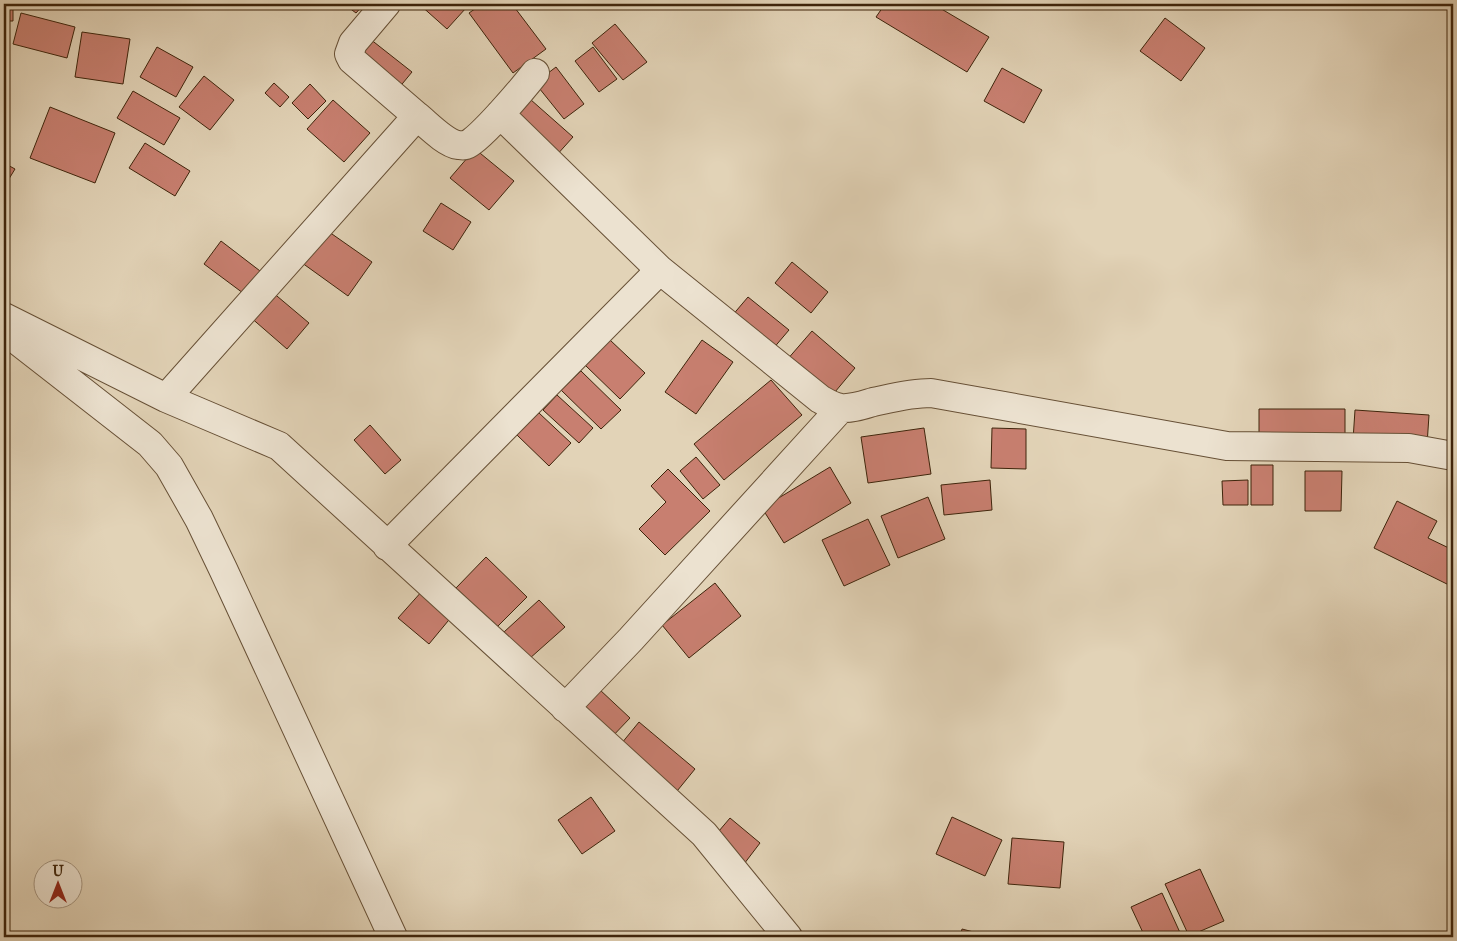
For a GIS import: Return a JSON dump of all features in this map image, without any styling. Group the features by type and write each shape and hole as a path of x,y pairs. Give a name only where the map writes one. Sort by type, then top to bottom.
{"street":[{"path":"386,4 353,42 349,54 352,60 448,142 466,145 500,114 536,73"},
{"path":"500,114 660,270 830,405 841,408 855,407 916,393 931,393 1227,446 1409,448 1453,456"},
{"path":"166,398 417,116"},
{"path":"387,546 660,270"},
{"path":"4,317 166,398 279,446 704,834 788,937"},
{"path":"4,330 150,444 169,466 199,519 223,569 393,937"},
{"path":"565,708 638,632 841,408"}],"building":[{"path":"4,4 13,4 13,21 4,21"},
{"path":"344,4 364,4 356,13"},
{"path":"419,4 462,4 466,8 447,29"},
{"path":"482,4 512,4 546,49 513,73 469,13"},
{"path":"885,4 933,4 989,37 967,72 876,17"},
{"path":"21,13 75,27 67,58 13,44"},
{"path":"1165,18 1205,48 1181,81 1140,51"},
{"path":"615,24 647,62 623,80 592,43"},
{"path":"82,32 130,39 123,84 75,77"},
{"path":"365,35 412,72 398,89 351,53"},
{"path":"157,47 193,67 176,97 140,77"},
{"path":"593,47 617,79 599,92 575,61"},
{"path":"556,67 584,104 564,119 535,83"},
{"path":"1002,68 1042,90 1024,123 984,101"},
{"path":"204,76 234,100 210,130 179,107"},
{"path":"274,83 289,97 280,107 265,93"},
{"path":"310,84 326,101 308,119 292,103"},
{"path":"133,91 180,118 164,145 117,118"},
{"path":"522,92 573,137 555,157 504,113"},
{"path":"333,100 370,133 344,162 307,129"},
{"path":"50,107 115,133 95,183 30,158"},
{"path":"145,143 190,171 175,196 129,168"},
{"path":"475,149 514,181 489,210 450,178"},
{"path":"4,163 15,169 4,187"},
{"path":"441,203 471,222 453,250 423,231"},
{"path":"322,227 372,262 348,296 298,260"},
{"path":"221,241 264,274 247,296 204,264"},
{"path":"792,262 828,292 811,313 775,283"},
{"path":"271,291 309,323 287,349 249,316"},
{"path":"748,297 789,330 772,350 731,317"},
{"path":"812,331 855,368 830,398 786,361"},
{"path":"610,340 645,373 620,399 585,365"},
{"path":"702,340 733,362 696,414 665,392"},
{"path":"581,371 621,410 601,429 561,390"},
{"path":"771,380 802,415 724,480 694,444"},
{"path":"557,395 593,428 579,443 543,410"},
{"path":"1259,409 1345,409 1345,438 1259,438"},
{"path":"1355,410 1429,415 1427,445 1353,440"},
{"path":"539,413 571,443 549,466 517,435"},
{"path":"370,425 401,460 385,474 354,440"},
{"path":"924,428 931,474 868,483 861,437"},
{"path":"992,428 1026,429 1026,469 991,468"},
{"path":"696,457 720,485 703,499 680,471"},
{"path":"1251,465 1273,465 1273,505 1251,505"},
{"path":"830,467 851,503 784,543 762,508"},
{"path":"668,469 710,511 665,555 639,529 666,502 651,486"},
{"path":"1305,471 1342,471 1341,511 1305,511"},
{"path":"990,480 992,510 944,515 941,485"},
{"path":"1248,480 1248,505 1223,505 1222,481"},
{"path":"928,497 945,539 898,558 881,516"},
{"path":"1397,501 1437,521 1428,538 1453,550 1453,587 1374,548"},
{"path":"868,519 890,565 844,586 822,540"},
{"path":"486,557 527,597 497,627 456,588"},
{"path":"715,583 741,616 689,658 662,625"},
{"path":"423,590 453,615 429,644 398,618"},
{"path":"539,600 565,627 529,659 504,632"},
{"path":"599,689 630,718 609,740 577,711"},
{"path":"639,722 695,769 673,796 617,749"},
{"path":"591,797 615,831 582,854 558,820"},
{"path":"952,817 1002,840 985,876 936,854"},
{"path":"730,818 760,843 744,864 713,838"},
{"path":"1012,838 1064,842 1060,888 1008,884"},
{"path":"1200,869 1224,921 1189,936 1165,884"},
{"path":"1162,893 1182,937 1145,937 1131,907"},
{"path":"962,929 993,937 960,937"}]}
